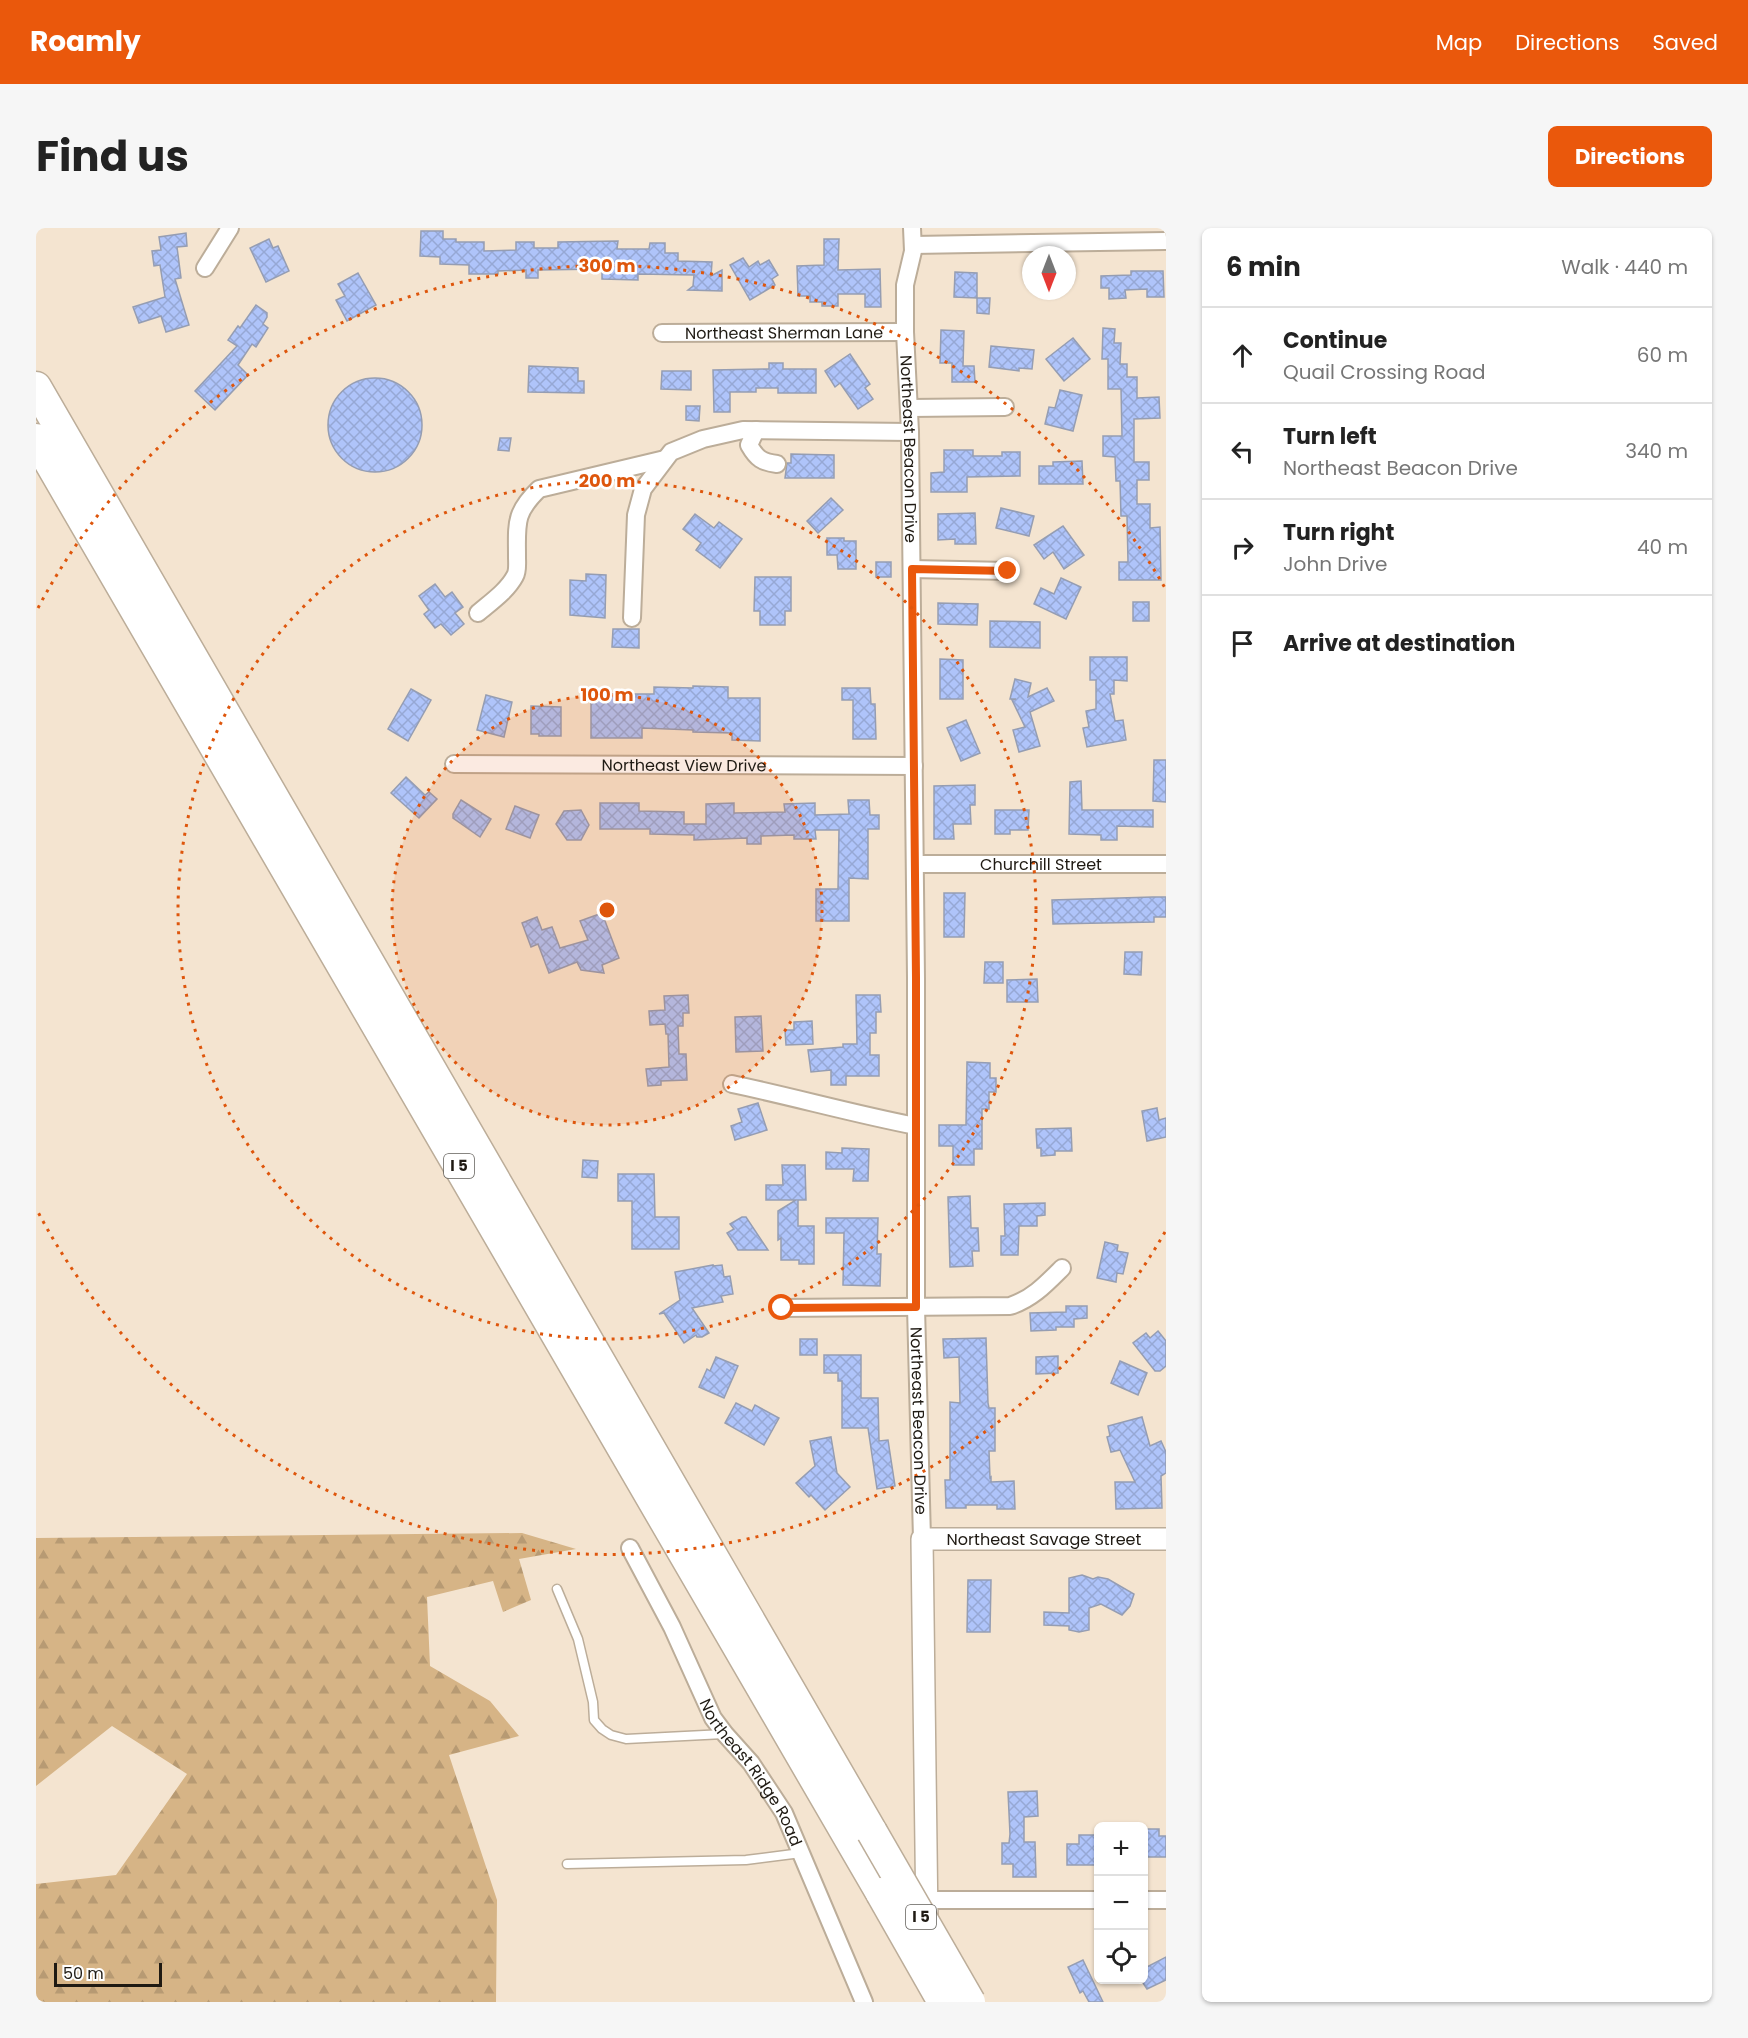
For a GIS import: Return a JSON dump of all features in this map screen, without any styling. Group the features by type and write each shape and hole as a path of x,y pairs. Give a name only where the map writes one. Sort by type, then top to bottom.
{"highway":[{"name":"I 5","path":"36,387 970,2002"},
{"name":"I 5","path":"36,439 943,2002"}],"street":[{"path":"206,268 230,228"},
{"path":"912,236 1166,241"},
{"name":"Northeast Beacon Drive","path":"912,236 911,261 905,285 905,332 910,408 915,864 916,1307 922,1539 928,2002"},
{"name":"Northeast Sherman Lane","path":"662,333 905,332"},
{"path":"910,408 1005,407"},
{"path":"632,618 636,515 643,489 670,452 703,440 743,430 910,432"},
{"path":"756,430 749,445 755,456 763,462 777,465"},
{"path":"478,613 498,597 517,574 517,524 526,501 539,489 665,459"},
{"path":"912,569 1008,571"},
{"name":"Northeast View Drive","path":"454,764 914,766"},
{"name":"Churchill Street","path":"915,864 1166,864"},
{"path":"732,1084 916,1126"},
{"path":"782,1308 1010,1306 1034,1295 1062,1268"},
{"name":"Northeast Savage Street","path":"922,1539 1166,1539"},
{"name":"Northeast Ridge Road","path":"630,1548 672,1627 713,1718 724,1734 751,1763 784,1813 864,2002"},
{"path":"927,1900 1094,1900"},
{"path":"1148,1900 1166,1900"}],"lane":[{"path":"557,1589 578,1639 593,1702 594,1720 602,1729 611,1736 626,1738 724,1734"},
{"path":"567,1864 746,1860 801,1853"}],"green space":[{"path":"522,1533 576,1549 519,1559 531,1600 503,1612 493,1581 427,1597 430,1666 490,1701 519,1736 449,1755 497,1900 496,2002 36,2002 36,1884 116,1875 187,1774 112,1726 36,1786 36,1538"}],"building":[{"path":"421,231 443,231 443,239 456,239 456,242 484,242 484,251 516,250 516,242 534,242 534,248 558,248 558,242 618,241 617,249 649,249 650,243 665,243 665,253 678,253 678,261 712,262 711,276 722,270 722,291 688,290 693,286 694,275 638,274 638,280 602,279 602,269 538,270 538,278 526,278 526,270 498,271 498,274 469,274 469,265 440,264 440,257 420,256"},
{"path":"186,233 187,246 177,247 181,278 175,279 189,325 166,332 161,316 139,323 133,307 165,297 160,265 154,266 152,251 161,250 159,237"},
{"path":"269,239 273,248 278,246 289,271 266,282 250,248"},
{"path":"824,239 839,239 838,270 880,269 881,307 865,307 865,294 838,294 838,306 822,306 822,302 810,302 810,296 798,296 797,266 824,265"},
{"path":"743,258 749,267 758,261 760,265 769,260 778,275 772,279 775,285 750,300 730,265"},
{"path":"1131,271 1163,271 1164,297 1147,297 1147,289 1125,290 1126,298 1109,299 1109,288 1101,288 1101,276 1131,275"},
{"path":"955,272 977,273 977,298 954,297"},
{"path":"358,273 376,305 347,321 336,300 345,296 338,284"},
{"path":"977,298 990,298 989,314 977,313"},
{"path":"256,305 267,313 263,324 268,328 256,347 252,344 238,365 248,375 215,410 195,391 237,346 228,340 238,326 240,328"},
{"path":"1103,328 1115,329 1114,343 1121,343 1120,364 1127,364 1127,377 1137,377 1137,398 1159,397 1160,418 1134,419 1134,462 1149,462 1149,480 1137,480 1137,504 1150,504 1150,528 1160,527 1161,580 1119,580 1119,562 1128,562 1127,516 1121,516 1120,481 1116,481 1115,457 1103,456 1103,436 1122,436 1121,389 1108,389 1108,359 1102,359"},
{"path":"941,330 964,331 963,366 974,366 975,382 952,382 952,363 940,363"},
{"path":"1073,338 1090,359 1064,381 1046,359"},
{"path":"991,346 1034,350 1032,369 1019,368 1019,371 989,367"},
{"path":"850,354 870,384 865,388 873,399 858,409 840,383 835,387 825,371"},
{"path":"769,363 783,363 783,369 816,369 816,393 778,393 778,388 756,388 756,392 730,392 730,412 714,412 713,370 769,369"},
{"path":"529,366 578,368 578,381 584,381 584,393 528,392"},
{"path":"662,371 691,371 691,390 661,389"},
{"path":"375,378 393,382 408,392 418,407 422,425 418,443 408,458 393,468 375,472 357,468 342,458 332,443 328,425 332,407 342,392 357,382"},
{"path":"1060,390 1082,395 1073,431 1045,424 1049,407 1055,408"},
{"path":"686,406 700,406 699,421 686,420"},
{"path":"500,438 511,438 509,451 498,450"},
{"path":"944,450 973,450 973,456 1002,456 1002,452 1020,452 1020,476 967,477 967,492 931,492 931,473 944,472"},
{"path":"791,454 834,455 834,478 785,478 787,463 791,463"},
{"path":"1082,461 1083,484 1039,484 1039,466 1053,466 1053,462"},
{"path":"831,498 843,510 818,533 807,521"},
{"path":"1001,508 1034,516 1029,536 996,528"},
{"path":"975,513 976,544 955,544 955,539 938,540 938,514"},
{"path":"695,514 714,528 719,522 742,539 720,568 696,550 701,543 683,529"},
{"path":"1063,526 1084,555 1064,569 1053,552 1044,559 1034,545"},
{"path":"827,538 856,541 856,569 838,569 837,555 827,555"},
{"path":"876,562 891,562 891,577 876,577"},
{"path":"586,574 606,575 605,618 570,615 570,580 586,581"},
{"path":"755,577 791,577 791,611 785,611 785,625 760,625 760,611 754,611"},
{"path":"1061,578 1081,587 1066,619 1034,604 1041,588 1054,594"},
{"path":"435,584 445,597 452,592 463,607 455,613 464,624 451,635 441,624 435,628 424,614 429,610 419,596"},
{"path":"1133,602 1149,602 1149,621 1133,621"},
{"path":"938,603 978,604 977,625 938,624"},
{"path":"990,621 1040,622 1040,648 990,647"},
{"path":"613,629 639,629 639,648 612,647"},
{"path":"1090,657 1127,657 1127,681 1114,680 1114,694 1110,694 1115,721 1123,720 1126,740 1087,747 1083,728 1089,727 1086,711 1096,709 1096,680 1090,680"},
{"path":"940,659 963,660 963,699 940,699"},
{"path":"1015,679 1031,683 1028,697 1047,688 1054,701 1030,712 1040,746 1019,752 1013,730 1025,727 1012,700 1016,699 1010,699"},
{"path":"693,686 728,687 728,698 760,698 760,741 732,740 732,733 642,728 642,738 591,738 591,694 654,694 654,687 693,688"},
{"path":"842,688 870,688 871,704 875,704 876,739 853,739 853,700 842,700"},
{"path":"411,689 431,700 408,741 388,729"},
{"path":"486,695 512,702 504,737 477,730"},
{"path":"531,706 561,707 561,736 531,734"},
{"path":"966,720 980,753 961,761 947,728"},
{"path":"1154,760 1166,760 1166,802 1153,801"},
{"path":"406,777 425,795 429,792 437,799 419,818 391,793"},
{"path":"1081,781 1082,810 1153,810 1153,827 1117,826 1117,840 1101,840 1101,835 1069,834 1070,782"},
{"path":"975,785 975,805 970,805 971,824 953,824 954,839 934,839 934,786"},
{"path":"461,800 491,819 480,837 453,818"},
{"path":"848,800 869,800 870,815 879,815 879,829 868,829 868,879 849,878 849,921 816,921 816,889 838,889 839,830 815,830 816,839 794,839 794,835 761,836 761,844 747,844 747,838 694,840 694,835 650,834 650,829 600,829 600,803 639,803 639,811 684,812 684,824 706,824 706,804 734,803 734,813 785,812 784,804 815,803 815,815 849,814"},
{"path":"515,806 539,815 530,838 506,829"},
{"path":"581,810 589,825 581,840 567,840 556,824 564,811"},
{"path":"995,810 1029,810 1028,830 1010,830 1010,834 995,834"},
{"path":"944,893 965,893 964,937 944,937"},
{"path":"1166,897 1166,917 1154,917 1154,922 1053,924 1052,900"},
{"path":"602,913 619,958 602,965 604,973 581,970 577,962 549,973 538,944 531,947 522,923 537,917 542,930 552,927 560,948 588,940 580,921"},
{"path":"1125,952 1142,952 1141,975 1124,974"},
{"path":"985,962 1003,962 1003,983 984,983"},
{"path":"1037,979 1038,1002 1007,1002 1007,980"},
{"path":"688,995 689,1013 683,1013 683,1026 678,1026 679,1054 686,1054 687,1080 661,1081 661,1085 648,1086 646,1069 669,1067 668,1034 666,1034 665,1024 650,1025 649,1011 665,1010 664,996"},
{"path":"856,995 880,995 881,1012 876,1012 876,1033 870,1033 870,1055 879,1055 879,1076 846,1076 846,1085 831,1085 831,1070 811,1072 808,1050 857,1044"},
{"path":"761,1016 763,1051 736,1052 735,1017"},
{"path":"812,1021 813,1044 786,1045 785,1030 794,1030 794,1022"},
{"path":"967,1062 990,1063 990,1078 996,1078 996,1092 989,1092 989,1109 982,1109 982,1149 974,1149 974,1165 953,1165 953,1146 939,1146 939,1125 966,1125"},
{"path":"758,1103 767,1130 735,1140 731,1126 742,1122 738,1109"},
{"path":"1157,1108 1159,1120 1166,1118 1166,1137 1147,1141 1142,1111"},
{"path":"1071,1128 1072,1151 1055,1151 1055,1155 1041,1156 1041,1148 1037,1148 1036,1129"},
{"path":"842,1148 869,1149 868,1181 853,1181 854,1169 826,1169 826,1152 842,1153"},
{"path":"583,1160 598,1161 597,1178 582,1177"},
{"path":"782,1165 805,1165 806,1200 798,1200 798,1226 814,1226 814,1264 799,1264 799,1260 781,1260 778,1211 796,1200 766,1200 766,1185 783,1185"},
{"path":"618,1174 654,1174 655,1217 679,1217 679,1249 632,1249 632,1201 618,1201"},
{"path":"970,1196 971,1228 978,1228 979,1251 972,1251 973,1266 950,1267 948,1197"},
{"path":"1045,1203 1045,1215 1037,1216 1037,1226 1019,1226 1018,1255 1001,1255 1001,1236 1005,1236 1004,1204"},
{"path":"746,1217 768,1250 738,1250 727,1233 734,1229 730,1224"},
{"path":"826,1218 878,1218 877,1254 881,1254 880,1286 843,1285 844,1233 826,1233"},
{"path":"1105,1242 1118,1245 1117,1251 1128,1253 1123,1274 1117,1273 1116,1282 1097,1278"},
{"path":"722,1265 724,1277 730,1276 733,1294 721,1296 723,1302 692,1308 709,1333 702,1337 696,1335 684,1343 664,1313 659,1314 680,1300 675,1272"},
{"path":"1066,1306 1087,1306 1087,1318 1074,1319 1074,1327 1031,1331 1030,1313 1066,1312"},
{"path":"1158,1331 1166,1341 1166,1366 1160,1371 1155,1371 1133,1343 1146,1333 1150,1338"},
{"path":"986,1338 988,1403 989,1408 995,1408 995,1451 989,1451 990,1478 991,1482 1014,1481 1015,1509 997,1509 997,1505 966,1505 966,1508 946,1508 945,1480 950,1480 950,1402 960,1403 959,1357 944,1358 943,1339"},
{"path":"800,1339 817,1339 817,1355 800,1355"},
{"path":"824,1355 861,1355 861,1398 878,1398 879,1441 888,1440 895,1486 877,1489 868,1428 842,1428 842,1381 838,1381 838,1373 824,1373"},
{"path":"1058,1356 1058,1373 1036,1374 1036,1357"},
{"path":"716,1357 738,1366 724,1398 699,1387 707,1369 710,1371"},
{"path":"1120,1361 1147,1373 1138,1395 1111,1383"},
{"path":"736,1403 752,1411 755,1405 779,1418 764,1445 725,1423"},
{"path":"1142,1417 1150,1446 1161,1441 1166,1452 1166,1473 1161,1476 1162,1508 1116,1509 1115,1482 1135,1482 1120,1450 1111,1452 1107,1437 1110,1436 1108,1426"},
{"path":"831,1437 837,1473 850,1487 825,1510 796,1483 815,1466 810,1441"},
{"path":"1082,1575 1093,1579 1098,1577 1108,1579 1134,1594 1130,1606 1122,1615 1101,1604 1089,1608 1089,1630 1079,1632 1069,1630 1069,1626 1044,1625 1044,1612 1069,1613 1069,1578"},
{"path":"968,1580 991,1580 990,1632 967,1632"},
{"path":"1037,1791 1038,1816 1024,1817 1024,1842 1035,1842 1036,1877 1013,1877 1013,1864 1002,1864 1002,1843 1009,1843 1010,1834 1008,1792"},
{"path":"1148,1829 1159,1829 1159,1836 1166,1836 1166,1857 1148,1857"},
{"path":"1079,1835 1094,1835 1094,1865 1067,1865 1067,1844 1079,1844"},
{"path":"1166,1957 1166,1980 1147,1989 1144,1984 1148,1984 1148,1966"},
{"path":"1083,1960 1103,2002 1089,2002 1083,1991 1080,1993 1068,1967"}],"route":[{"path":"782,1308 916,1307 912,569 1008,571"}]}
